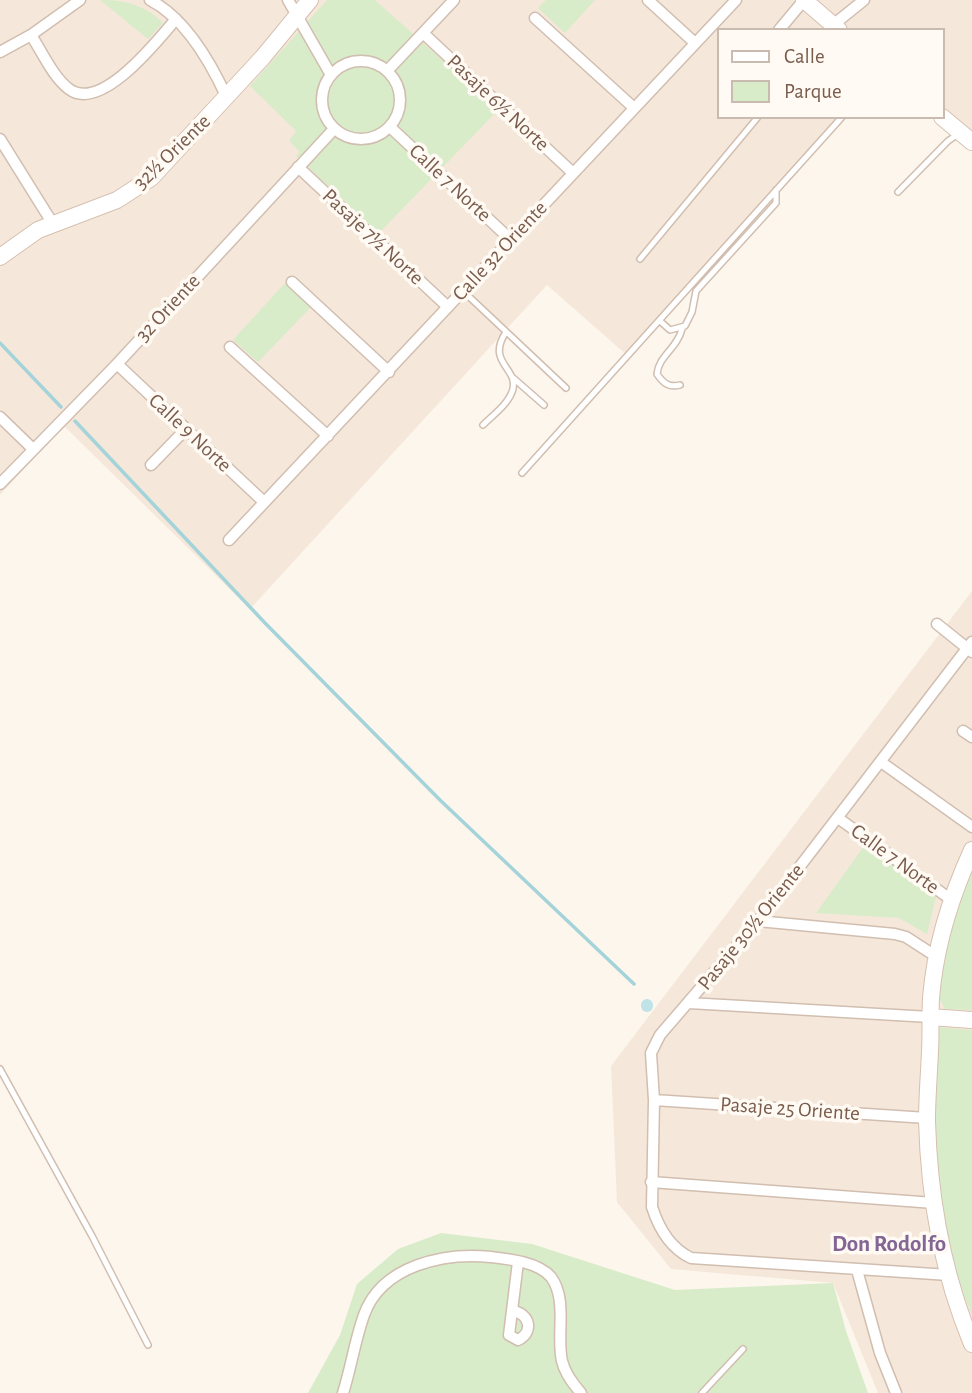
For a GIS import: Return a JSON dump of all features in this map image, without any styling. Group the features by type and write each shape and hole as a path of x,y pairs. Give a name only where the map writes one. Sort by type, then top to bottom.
{"street":[{"path":"0,52 31,35 80,0"},
{"path":"150,0 176,19 191,37 227,98"},
{"path":"288,0 331,75"},
{"name":"32½ Oriente","path":"0,257 25,238 53,223 106,205 139,187 161,169 227,98 310,0"},
{"path":"387,71 454,0"},
{"path":"648,0 695,43"},
{"name":"Calle 32 Oriente","path":"229,540 736,0"},
{"path":"781,28 804,0 834,28 864,0"},
{"path":"535,18 633,107"},
{"path":"31,35 62,82 73,92 96,93 114,83 176,19"},
{"name":"Pasaje 6½ Norte","path":"423,33 573,173"},
{"path":"363,61 387,71 399,94 398,111 390,127 373,138 362,139 352,138 334,129 326,117 322,102 324,88 331,75 346,65 363,61"},
{"path":"944,119 966,137"},
{"name":"Calle 7 Norte","path":"390,127 511,240"},
{"name":"32 Oriente","path":"0,484 117,364 334,129"},
{"path":"1,142 53,223"},
{"name":"Pasaje 7½ Norte","path":"298,167 448,307"},
{"path":"292,282 389,372"},
{"path":"230,347 328,436"},
{"name":"Calle 9 Norte","path":"117,364 264,502"},
{"path":"0,417 33,449"},
{"path":"151,465 186,429"},
{"path":"937,624 970,648"},
{"name":"Pasaje 30½ Oriente","path":"856,1270 691,1258 673,1246 657,1223 652,1207 651,1053 654,1043 758,921 970,648"},
{"path":"881,762 972,827"},
{"name":"Calle 7 Norte","path":"838,818 953,901"},
{"path":"972,850 953,901 937,957 930,1017 927,1118 934,1203 948,1275 972,1344"},
{"path":"758,921 895,934 906,937 937,957"},
{"path":"689,1003 972,1020"},
{"name":"Pasaje 25 Oriente","path":"653,1100 927,1118"},
{"path":"651,1182 934,1203"},
{"path":"343,1393 364,1313 375,1296 393,1278 411,1268 439,1258 469,1255 533,1265 550,1276 559,1304 562,1361 570,1381 582,1393"},
{"path":"513,1311 519,1262"},
{"path":"896,1393 880,1353 856,1270 948,1275"}],"lane":[{"path":"640,259 756,119"},
{"path":"522,474 840,119"},
{"path":"898,192 948,141 966,137"},
{"path":"680,385 674,387 666,384 657,374 658,365 676,345 692,312 696,290 776,203 776,190"},
{"path":"463,291 566,388"},
{"path":"660,321 670,330 682,328"},
{"path":"483,425 506,402 514,389 512,377 499,353 498,344 506,332"},
{"path":"512,377 544,405"},
{"path":"0,1069 92,1236 148,1345"},
{"path":"702,1393 743,1349"}],"shaded area":[{"path":"0,0 972,0 972,135 944,113 944,28 716,28 716,119 842,119 629,357 547,285 250,609 64,426 0,495"},
{"path":"972,591 972,1393 878,1393 833,1283 671,1269 617,1202 611,1066"}],"green space":[{"path":"100,0 134,5 163,23 148,39"},
{"path":"327,0 375,0 498,110 379,233 296,156 300,152 289,141 296,131 250,86"},
{"path":"546,0 595,0 565,33 538,8"},
{"path":"286,282 311,307 258,362 233,340"},
{"path":"865,845 937,893 927,934 899,918 816,913"},
{"path":"972,869 972,1010 945,1009 938,996 947,945"},
{"path":"936,1027 972,1030 972,1316 950,1256 939,1199 934,1114"},
{"path":"441,1233 532,1244 675,1290 833,1283 846,1331 868,1393 308,1393 340,1335 357,1284 398,1249"}],"waterway":[{"path":"0,343 61,407"},
{"path":"75,421 265,623 441,801 634,984"}],"district":[{"name":"Don Rodolfo","path":"889,1244"}]}
